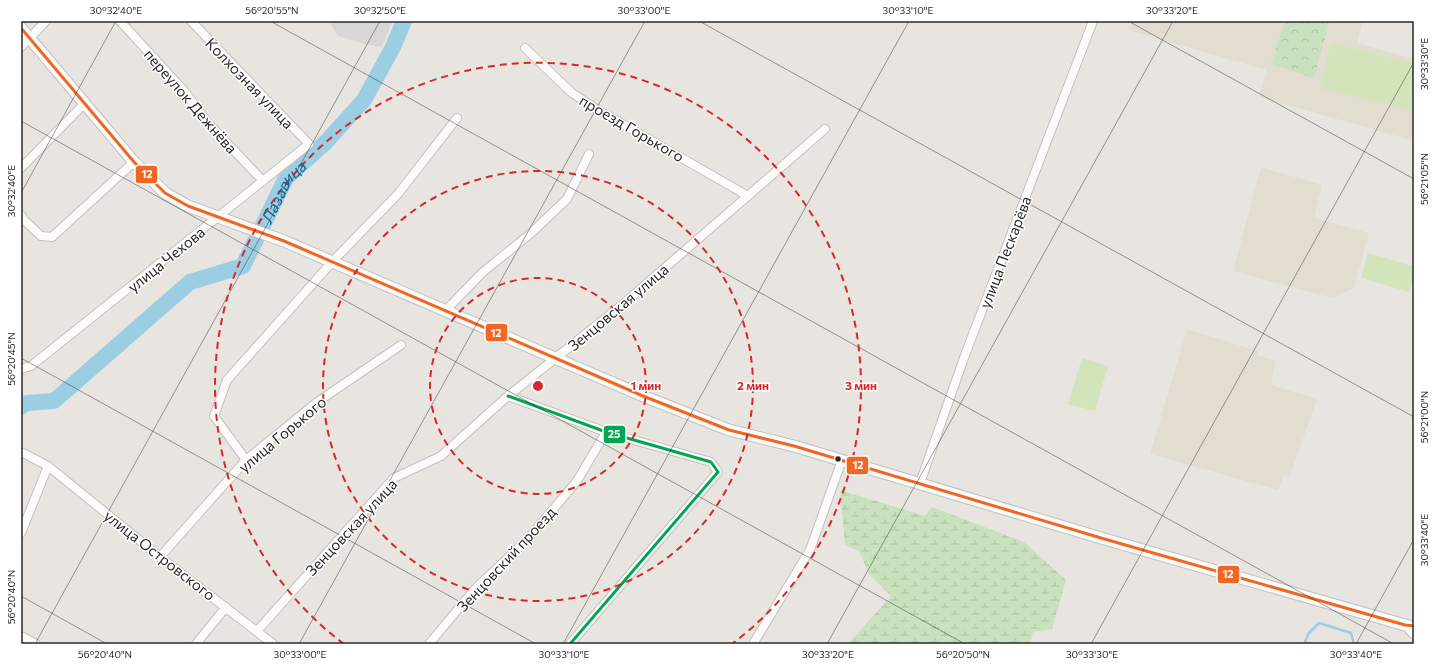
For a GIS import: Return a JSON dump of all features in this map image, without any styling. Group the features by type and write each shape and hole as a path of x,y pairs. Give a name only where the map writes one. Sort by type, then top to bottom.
{"main road":[{"path":"21,28 84,104 164,194 188,206 217,218 234,222 284,241 446,310 555,359 729,430 842,460 1101,538 1409,625 1407,625 1414,634"}],"street":[{"path":"21,47 46,21"},
{"name":"переулок Дежнёва","path":"120,21 185,92 208,123 263,181"},
{"name":"Колхозная улица","path":"192,21 309,144"},
{"name":"улица Пескарёва","path":"920,483 968,348 1093,21"},
{"name":"проезд Горького","path":"525,48 572,93 598,110 748,196"},
{"path":"21,168 84,104"},
{"path":"246,460 214,416 227,380 332,262 398,194 457,118"},
{"name":"Зенцовская улица","path":"257,631 394,478 441,456 508,396 622,305 825,129"},
{"name":"улица Чехова","path":"21,369 31,366 309,144"},
{"path":"446,310 483,272 530,234 567,200 589,154"},
{"path":"21,215 24,220 41,236 52,237 134,162"},
{"name":"улица Горького","path":"160,557 246,460 316,403 401,345"},
{"path":"508,396 606,432 711,462 718,472 570,644"},
{"name":"Зенцовский проезд","path":"429,644 475,589 528,539 577,481 606,432"},
{"name":"улица Островского","path":"21,454 23,453 48,466 160,557 273,644"},
{"path":"753,644 810,550 842,460"},
{"path":"21,533 48,466"},
{"path":"196,644 226,607"},
{"path":"21,636 36,644"}],"shaded area":[{"path":"328,21 392,21 382,47 365,44 338,36"},
{"path":"1133,21 1363,21 1357,43 1414,59 1414,141 1259,97 1266,70 1129,30"},
{"path":"1261,167 1322,185 1314,218 1369,233 1354,288 1332,298 1233,271"},
{"path":"1187,329 1258,351 1258,355 1276,361 1271,385 1317,399 1290,476 1284,475 1278,490 1150,454"}],"green space":[{"path":"1285,21 1321,21 1329,23 1314,78 1271,64"},
{"path":"1331,43 1414,63 1414,111 1320,88"},
{"path":"1368,253 1414,266 1414,276 1409,292 1361,278"},
{"path":"1082,358 1108,366 1095,411 1068,404"},
{"path":"840,490 925,516 932,507 1024,542 1066,580 1052,629 1033,632 1030,644 848,644 891,596 869,574 859,551 845,545"}],"waterway":[{"name":"Лазавица","path":"21,407 26,403 54,401 190,282 243,266 286,178 326,142 364,100 393,47 404,21"},
{"path":"1304,644 1309,633 1319,623 1351,633 1354,644"}],"transit line":[{"name":"12","path":"21,28 134,162 165,193 188,206 284,241 643,396 729,430 794,446 1101,538 1405,625 1414,626"},
{"name":"25","path":"508,396 606,432 711,462 718,472 570,644"}]}
